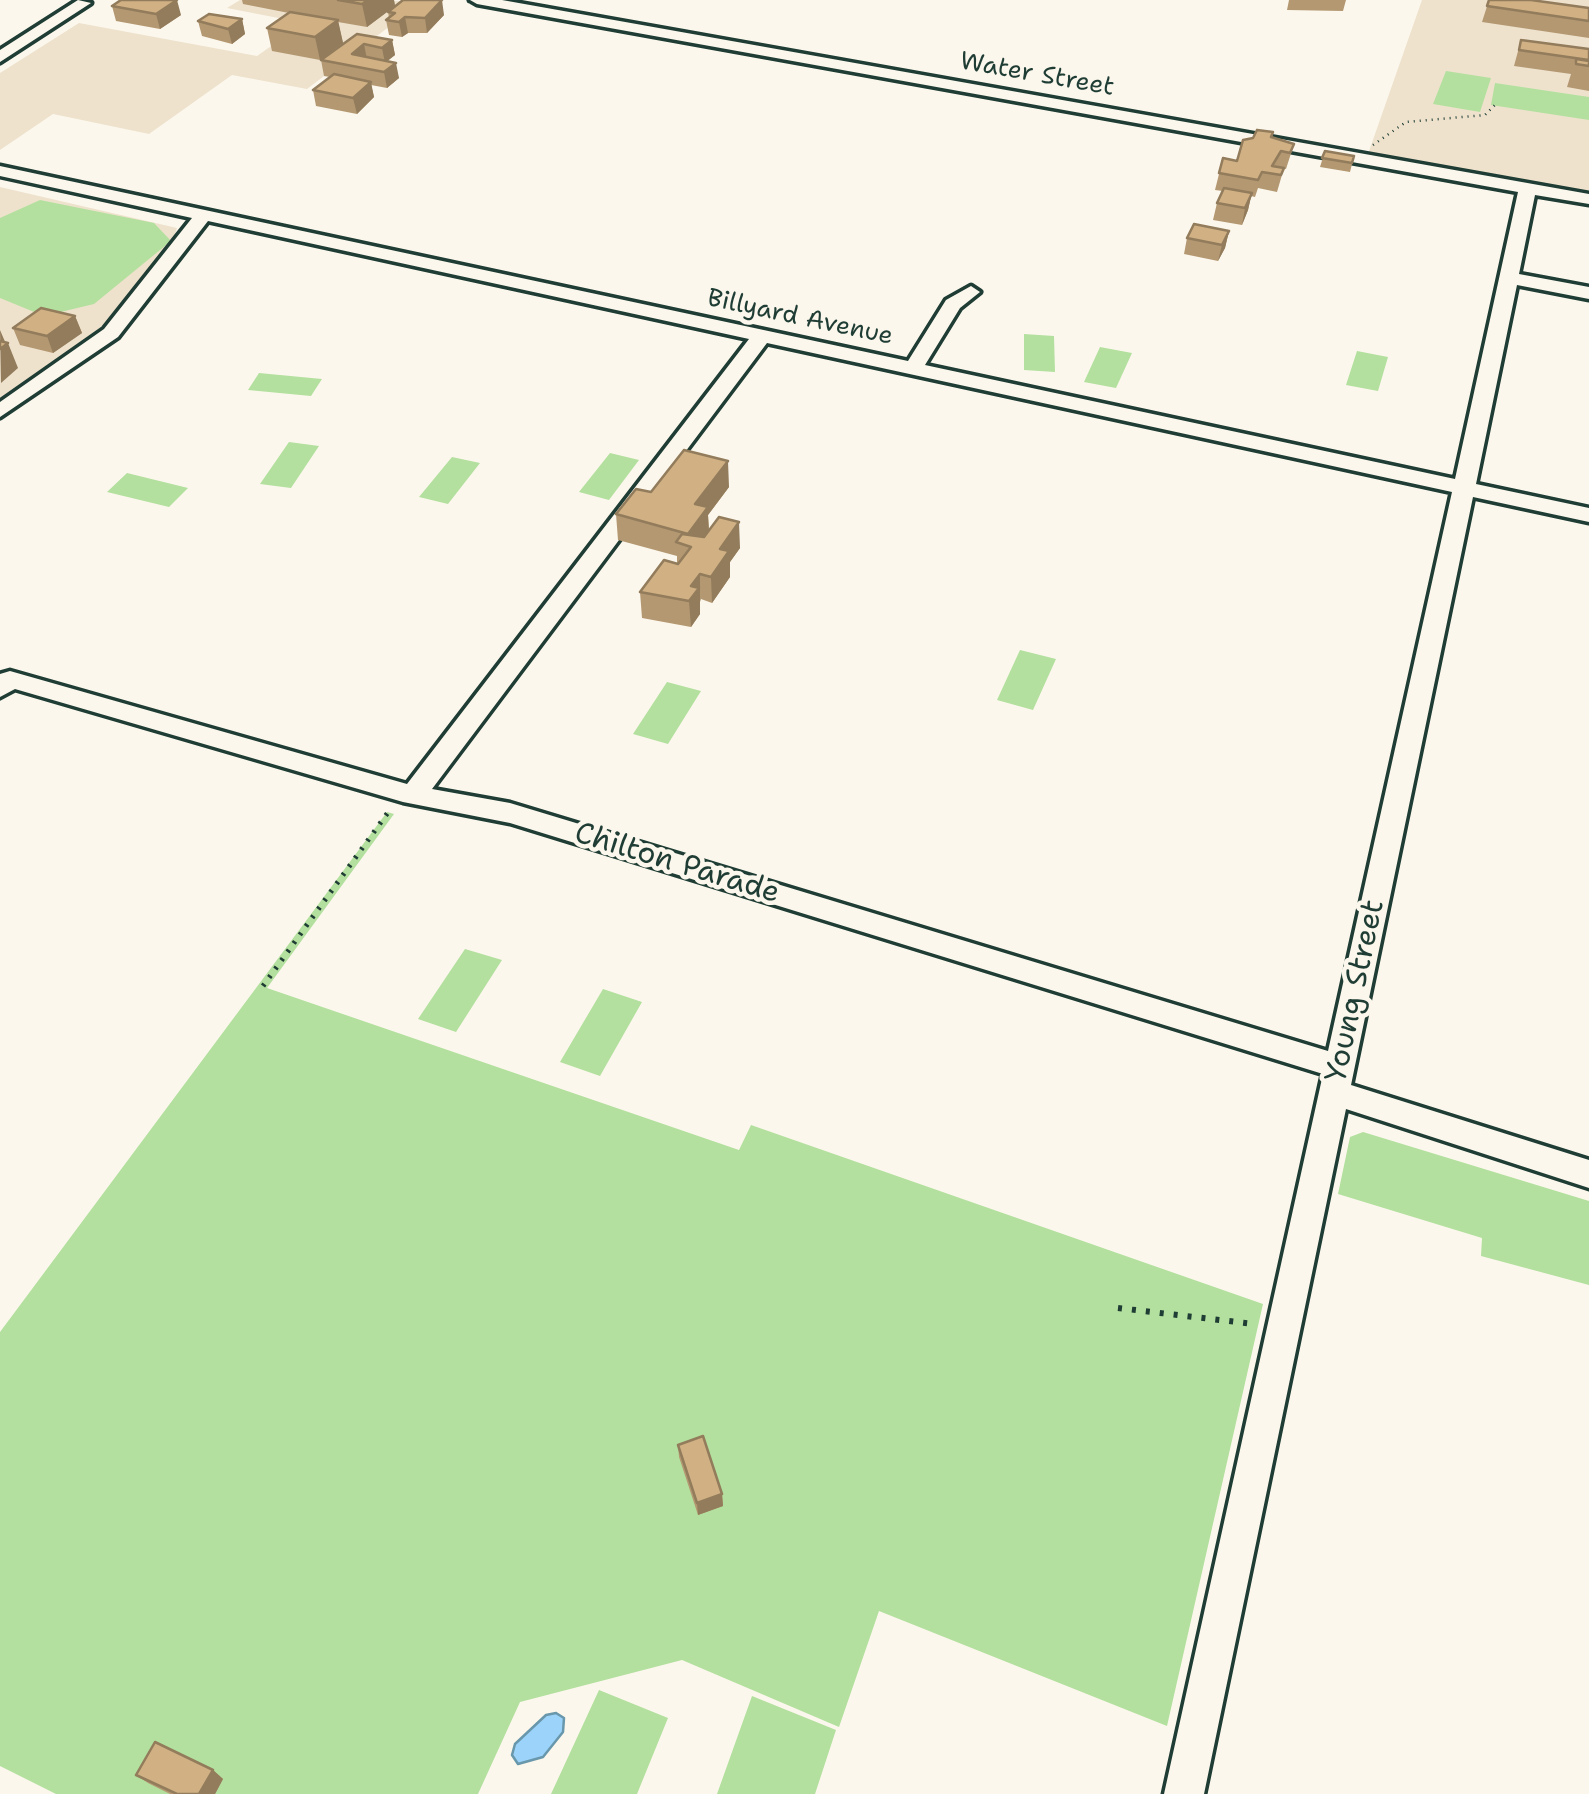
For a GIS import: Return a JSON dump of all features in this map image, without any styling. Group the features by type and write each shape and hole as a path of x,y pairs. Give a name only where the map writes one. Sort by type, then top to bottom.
{"street":[{"name":"Water Street","path":"476,0 1589,200"},
{"path":"0,57 86,1"},
{"name":"Billyard Avenue","path":"0,171 1589,515"},
{"name":"Young Street","path":"1184,1794 1528,188"},
{"path":"0,412 111,333 204,215"},
{"path":"1509,278 1589,293"},
{"path":"913,368 953,304 971,292"},
{"path":"408,793 762,336"},
{"name":"Chilton Parade","path":"5,684 408,793 510,813 1337,1080 1589,1174"}],"path":[{"path":"1363,152 1406,122 1485,115 1494,105"},
{"path":"263,986 408,793"},
{"path":"1118,1308 1258,1325 1283,1332"}],"shaded area":[{"path":"240,0 423,1 307,89 232,75 149,134 53,114 0,150 0,73 79,23 257,56 304,23 227,8"},
{"path":"1422,0 1589,0 1589,192 1368,154"},
{"path":"0,187 177,228 169,252 98,331 0,399"}],"green space":[{"path":"1446,71 1491,78 1480,112 1433,104"},
{"path":"1495,83 1589,97 1589,120 1491,105"},
{"path":"40,200 154,223 171,241 94,304 44,316 0,298 0,218"},
{"path":"1024,334 1054,336 1055,372 1024,370"},
{"path":"1100,347 1132,353 1116,388 1084,382"},
{"path":"1357,351 1388,357 1378,391 1346,385"},
{"path":"259,373 322,379 311,396 248,390"},
{"path":"289,442 319,446 291,488 260,484"},
{"path":"610,453 639,460 609,500 579,492"},
{"path":"452,457 480,463 448,504 419,497"},
{"path":"127,473 188,488 169,507 107,492"},
{"path":"1020,650 1056,659 1033,710 997,700"},
{"path":"667,682 701,691 668,744 633,734"},
{"path":"387,812 394,814 267,988 739,1150 751,1125 1263,1304 1167,1726 879,1611 839,1727 682,1660 520,1702 478,1794 56,1794 0,1766 0,1332"},
{"path":"465,949 502,960 456,1032 418,1019"},
{"path":"603,989 642,1002 600,1076 560,1062"},
{"path":"1363,1132 1589,1201 1589,1285 1481,1256 1482,1238 1338,1194 1350,1137"},
{"path":"599,1690 668,1718 637,1794 551,1794"},
{"path":"752,1696 836,1730 815,1794 717,1794"}],"water":[{"path":"556,1713 564,1718 563,1732 543,1757 518,1764 512,1755 515,1744 546,1715"}],"building":[{"path":"121,0 177,0 156,14 112,6"},
{"path":"403,0 442,0 425,18 386,20 395,13 388,12"},
{"path":"1489,0 1531,0 1589,8 1589,21 1487,6"},
{"path":"290,12 338,20 315,37 267,28"},
{"path":"209,14 242,19 228,29 198,21"},
{"path":"357,34 392,40 382,48 364,44 352,54 396,63 384,72 321,60"},
{"path":"1521,40 1589,49 1589,60 1519,50"},
{"path":"1576,59 1589,61 1589,66 1576,64"},
{"path":"334,74 371,82 353,98 313,90"},
{"path":"1257,130 1273,132 1271,137 1294,144 1290,153 1281,151 1272,166 1284,168 1281,175 1262,172 1258,180 1219,173 1223,158 1237,161 1243,140 1253,138"},
{"path":"1325,151 1354,156 1352,163 1322,158"},
{"path":"1224,188 1252,193 1245,208 1217,203"},
{"path":"1194,224 1229,231 1222,245 1187,238"},
{"path":"41,308 75,316 47,336 13,328"},
{"path":"684,450 728,461 695,504 708,507 688,534 616,514 636,489 651,492"},
{"path":"719,517 739,522 720,549 729,551 711,577 700,574 691,586 699,588 689,601 640,592 664,560 678,564 691,547 676,542 682,534 704,537"},
{"path":"703,1436 722,1494 697,1503 678,1445"},
{"path":"155,1742 213,1770 199,1794 177,1794 136,1775"}]}
